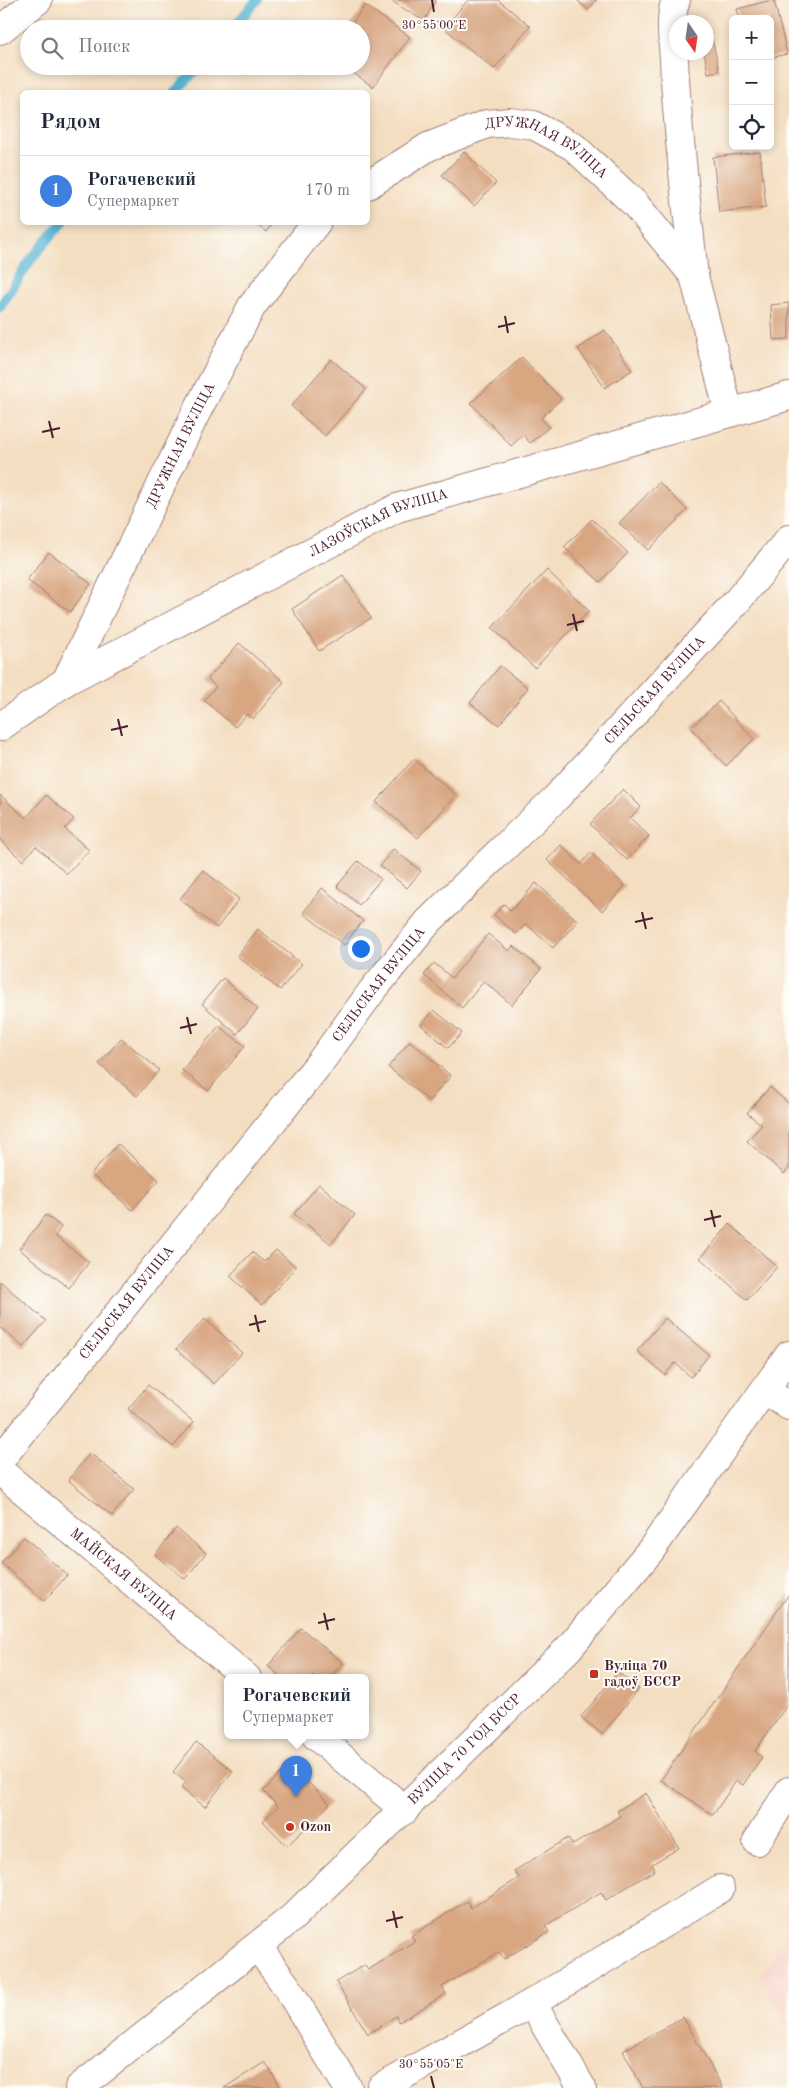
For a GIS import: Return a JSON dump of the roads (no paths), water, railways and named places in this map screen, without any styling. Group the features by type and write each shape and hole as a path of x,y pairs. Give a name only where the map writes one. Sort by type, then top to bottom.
{"street":[{"path":"0,30 38,0"},
{"name":"ДРУЖНАЯ ВУЛІЦА","path":"676,0 674,6 673,39 676,103 694,276 729,413"},
{"name":"ДРУЖНАЯ ВУЛІЦА","path":"370,184 428,147 486,124 510,122 532,125 574,147 581,153 635,204 694,276"},
{"name":"ДРУЖНАЯ ВУЛІЦА","path":"66,681 196,413 252,306 315,225"},
{"name":"ЛАЗОЎСКАЯ ВУЛІЦА","path":"0,727 66,681 397,508 789,396"},
{"name":"СЕЛЬСКАЯ ВУЛІЦА","path":"0,1460 318,1065 372,991 428,922 555,799 738,600 789,539"},
{"name":"ВУЛІЦА 70 ГОД БССР","path":"79,2088 292,1918 405,1810 568,1648 652,1550 789,1355"},
{"path":"765,1390 789,1406"},
{"name":"МАЙСКАЯ ВУЛІЦА","path":"0,1471 242,1674"},
{"path":"320,1739 405,1810"},
{"path":"757,1841 789,1791"},
{"path":"381,2088 532,2003 720,1889"},
{"path":"258,1947 287,1987 348,2088"},
{"path":"532,2003 582,2088"}],"waterway":[{"path":"240,20 257,0"},
{"path":"178,90 191,75"},
{"path":"0,307 32,258 60,225"}],"place":[{"name":"Вуліца 70 гадоў БССР","path":"594,1674"},
{"name":"Рогачевский","path":"296,1797"},
{"name":"Ozon","path":"290,1827"}]}
